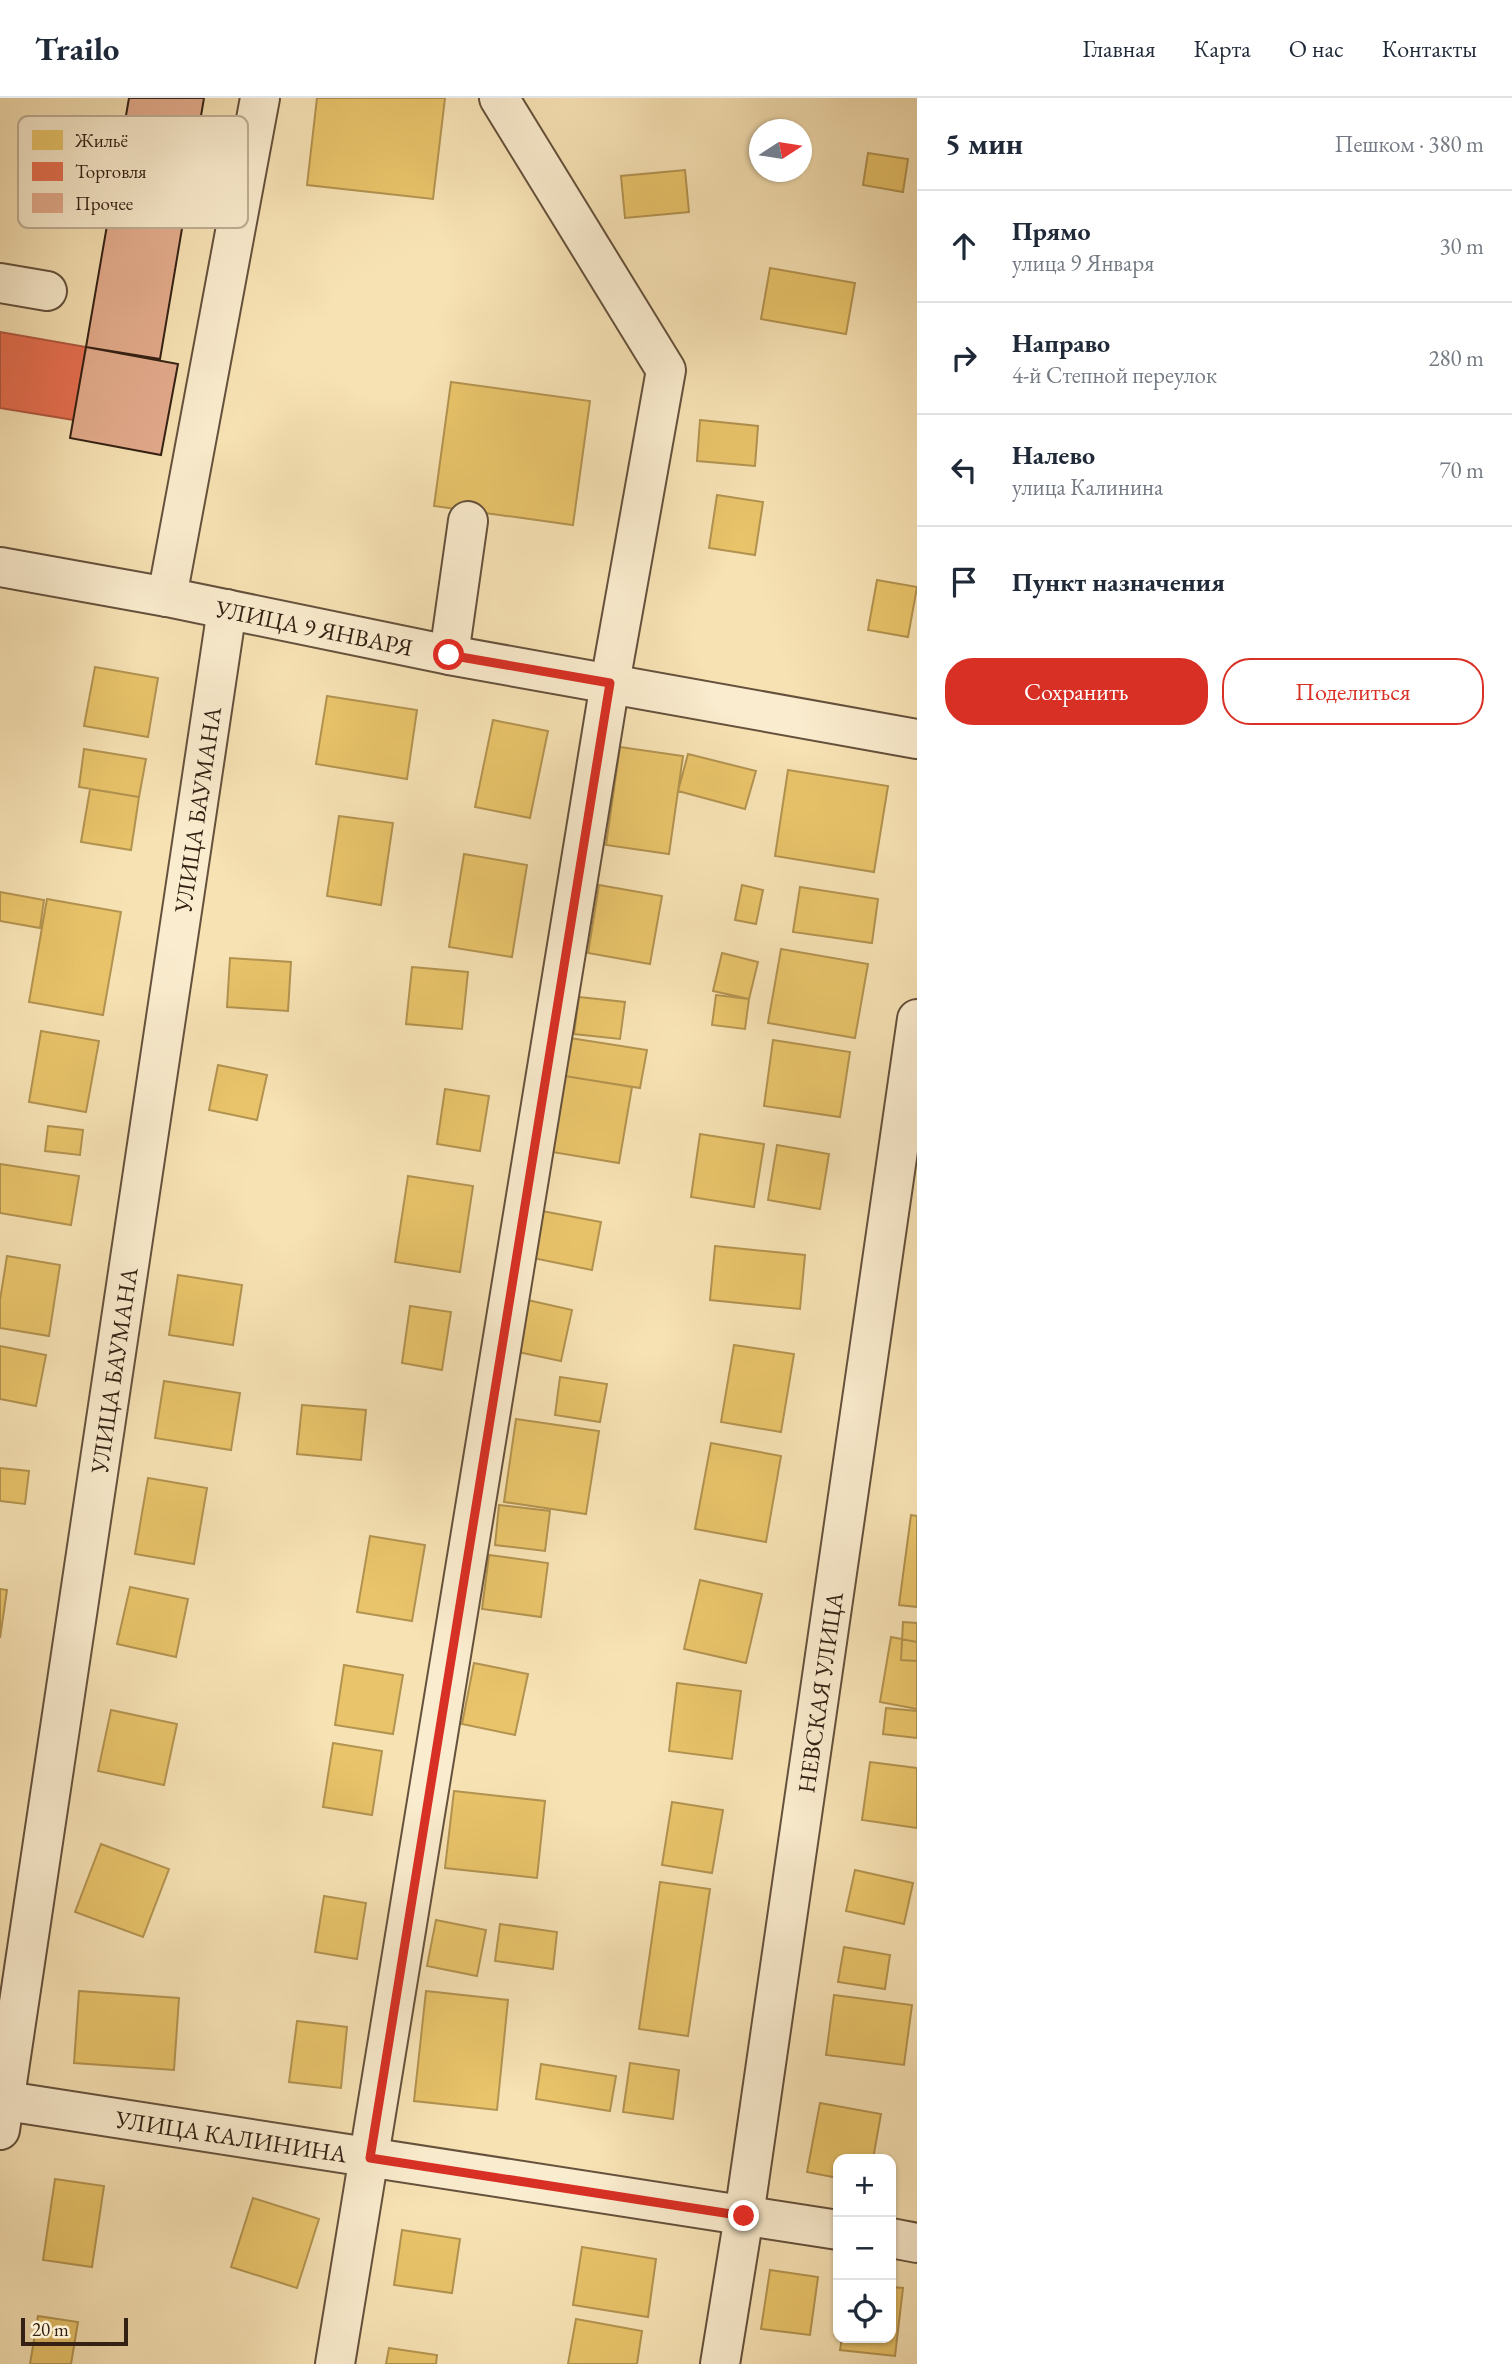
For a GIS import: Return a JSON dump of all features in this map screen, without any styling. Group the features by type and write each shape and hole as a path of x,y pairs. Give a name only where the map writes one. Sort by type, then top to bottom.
{"street":[{"path":"248,162 260,98"},
{"path":"335,2364 610,683 666,370 499,98"},
{"path":"167,597 236,228"},
{"path":"0,283 47,291"},
{"path":"449,655 468,521"},
{"name":"УЛИЦА 9 ЯНВАРЯ","path":"0,567 167,597 449,655 917,739"},
{"name":"УЛИЦА БАУМАНА","path":"2,2110 227,609"},
{"name":"НЕВСКАЯ УЛИЦА","path":"720,2364 744,2216 917,1019"},
{"name":"УЛИЦА КАЛИНИНА","path":"2,2110 370,2158 833,2229"},
{"path":"896,2239 917,2242"}],"building: Жильё":[{"path":"317,98 445,98 433,199 307,185"},
{"path":"868,153 908,159 903,192 863,185"},
{"path":"685,170 689,212 625,218 621,176"},
{"path":"770,268 855,283 846,334 761,319"},
{"path":"451,382 590,401 573,525 434,506"},
{"path":"700,420 758,426 755,466 697,461"},
{"path":"717,495 763,502 755,555 709,548"},
{"path":"877,580 917,587 908,637 868,630"},
{"path":"95,667 158,678 148,737 84,726"},
{"path":"327,696 417,710 407,779 316,764"},
{"path":"493,720 548,731 530,818 475,807"},
{"path":"620,747 683,756 669,854 606,845"},
{"path":"84,749 146,759 139,797 79,787"},
{"path":"688,754 756,771 745,809 678,791"},
{"path":"788,770 888,786 874,872 775,856"},
{"path":"90,789 139,797 131,850 81,842"},
{"path":"339,816 393,823 381,905 327,896"},
{"path":"464,854 527,865 512,957 449,947"},
{"path":"599,885 662,896 650,964 588,953"},
{"path":"742,885 763,890 756,924 735,920"},
{"path":"800,887 878,899 872,943 793,932"},
{"path":"0,892 44,900 40,928 0,921"},
{"path":"47,899 121,912 103,1015 29,1002"},
{"path":"781,949 868,964 855,1038 768,1023"},
{"path":"722,953 758,962 749,999 713,991"},
{"path":"230,958 291,962 288,1011 227,1007"},
{"path":"412,967 468,972 462,1029 406,1024"},
{"path":"716,995 749,999 745,1029 712,1025"},
{"path":"579,997 625,1002 620,1039 574,1034"},
{"path":"41,1031 99,1041 86,1112 29,1102"},
{"path":"570,1038 647,1050 640,1088 564,1076"},
{"path":"773,1040 850,1052 840,1117 764,1106"},
{"path":"218,1065 267,1075 257,1120 209,1110"},
{"path":"565,1076 632,1087 619,1163 552,1152"},
{"path":"445,1089 489,1096 480,1151 437,1144"},
{"path":"48,1126 83,1130 80,1155 45,1151"},
{"path":"700,1134 764,1144 754,1207 691,1197"},
{"path":"777,1145 829,1154 820,1209 768,1200"},
{"path":"0,1164 79,1176 71,1225 0,1213"},
{"path":"408,1176 473,1186 460,1272 395,1262"},
{"path":"542,1211 601,1222 592,1270 533,1258"},
{"path":"715,1246 805,1255 800,1309 710,1300"},
{"path":"7,1256 60,1265 49,1336 0,1328 0,1300"},
{"path":"178,1275 242,1285 233,1345 169,1335"},
{"path":"523,1299 572,1310 561,1361 513,1351"},
{"path":"410,1306 451,1312 442,1370 402,1363"},
{"path":"734,1345 794,1354 781,1432 721,1422"},
{"path":"0,1346 46,1355 36,1406 0,1399"},
{"path":"560,1377 607,1384 600,1422 555,1415"},
{"path":"164,1381 240,1393 231,1450 155,1438"},
{"path":"302,1405 366,1410 361,1460 297,1454"},
{"path":"516,1419 599,1431 586,1514 504,1502"},
{"path":"711,1443 781,1456 766,1542 695,1529"},
{"path":"0,1468 29,1471 25,1504 0,1501"},
{"path":"148,1478 207,1488 194,1564 135,1554"},
{"path":"499,1505 550,1511 545,1551 495,1545"},
{"path":"911,1515 917,1516 917,1607 899,1605"},
{"path":"370,1536 425,1545 412,1621 357,1612"},
{"path":"489,1555 548,1563 541,1617 482,1609"},
{"path":"700,1580 762,1594 746,1663 684,1649"},
{"path":"130,1587 188,1599 176,1657 117,1644"},
{"path":"0,1589 7,1590 0,1638"},
{"path":"903,1622 917,1623 917,1661 901,1660"},
{"path":"891,1637 917,1642 917,1709 880,1702"},
{"path":"474,1663 528,1674 515,1735 462,1724"},
{"path":"344,1665 403,1675 393,1734 335,1725"},
{"path":"677,1683 741,1691 732,1759 669,1751"},
{"path":"886,1708 917,1711 917,1738 883,1734"},
{"path":"111,1710 177,1724 164,1785 98,1771"},
{"path":"333,1743 382,1751 372,1815 323,1807"},
{"path":"870,1762 917,1768 917,1828 862,1820"},
{"path":"454,1791 545,1801 537,1878 445,1868"},
{"path":"672,1802 723,1810 712,1873 662,1865"},
{"path":"101,1844 169,1869 143,1937 75,1912"},
{"path":"855,1870 913,1883 904,1924 846,1911"},
{"path":"660,1882 710,1889 688,2036 639,2029"},
{"path":"324,1896 366,1903 357,1959 315,1952"},
{"path":"436,1920 486,1930 477,1976 427,1966"},
{"path":"500,1924 557,1932 553,1969 495,1961"},
{"path":"844,1947 890,1955 885,1989 838,1982"},
{"path":"79,1991 179,1998 174,2070 74,2063"},
{"path":"426,1991 508,2000 497,2110 414,2101"},
{"path":"834,1995 912,2005 904,2065 826,2055"},
{"path":"297,2021 347,2027 341,2088 289,2082"},
{"path":"630,2063 679,2070 673,2119 623,2112"},
{"path":"541,2064 616,2076 610,2111 536,2099"},
{"path":"820,2103 881,2114 874,2154 833,2154 833,2177 807,2172"},
{"path":"55,2179 104,2186 92,2267 43,2260"},
{"path":"253,2198 319,2219 297,2288 231,2267"},
{"path":"402,2230 460,2239 452,2293 394,2285"},
{"path":"582,2247 656,2259 648,2317 573,2305"},
{"path":"770,2270 818,2277 810,2335 761,2329"},
{"path":"896,2287 903,2288 895,2356 840,2350 841,2343 896,2343"},
{"path":"38,2316 78,2322 71,2364 30,2364"},
{"path":"576,2319 642,2331 637,2364 568,2364"},
{"path":"389,2348 437,2355 436,2364 386,2364"}],"building: Торговля":[{"path":"0,332 86,347 74,420 0,408"}],"building: Прочее":[{"path":"129,98 204,98 201,116 126,116"},
{"path":"107,228 182,228 160,359 86,347"},
{"path":"86,347 178,364 161,455 70,438"}],"route":[{"path":"449,655 610,683 370,2158 744,2216"}]}
